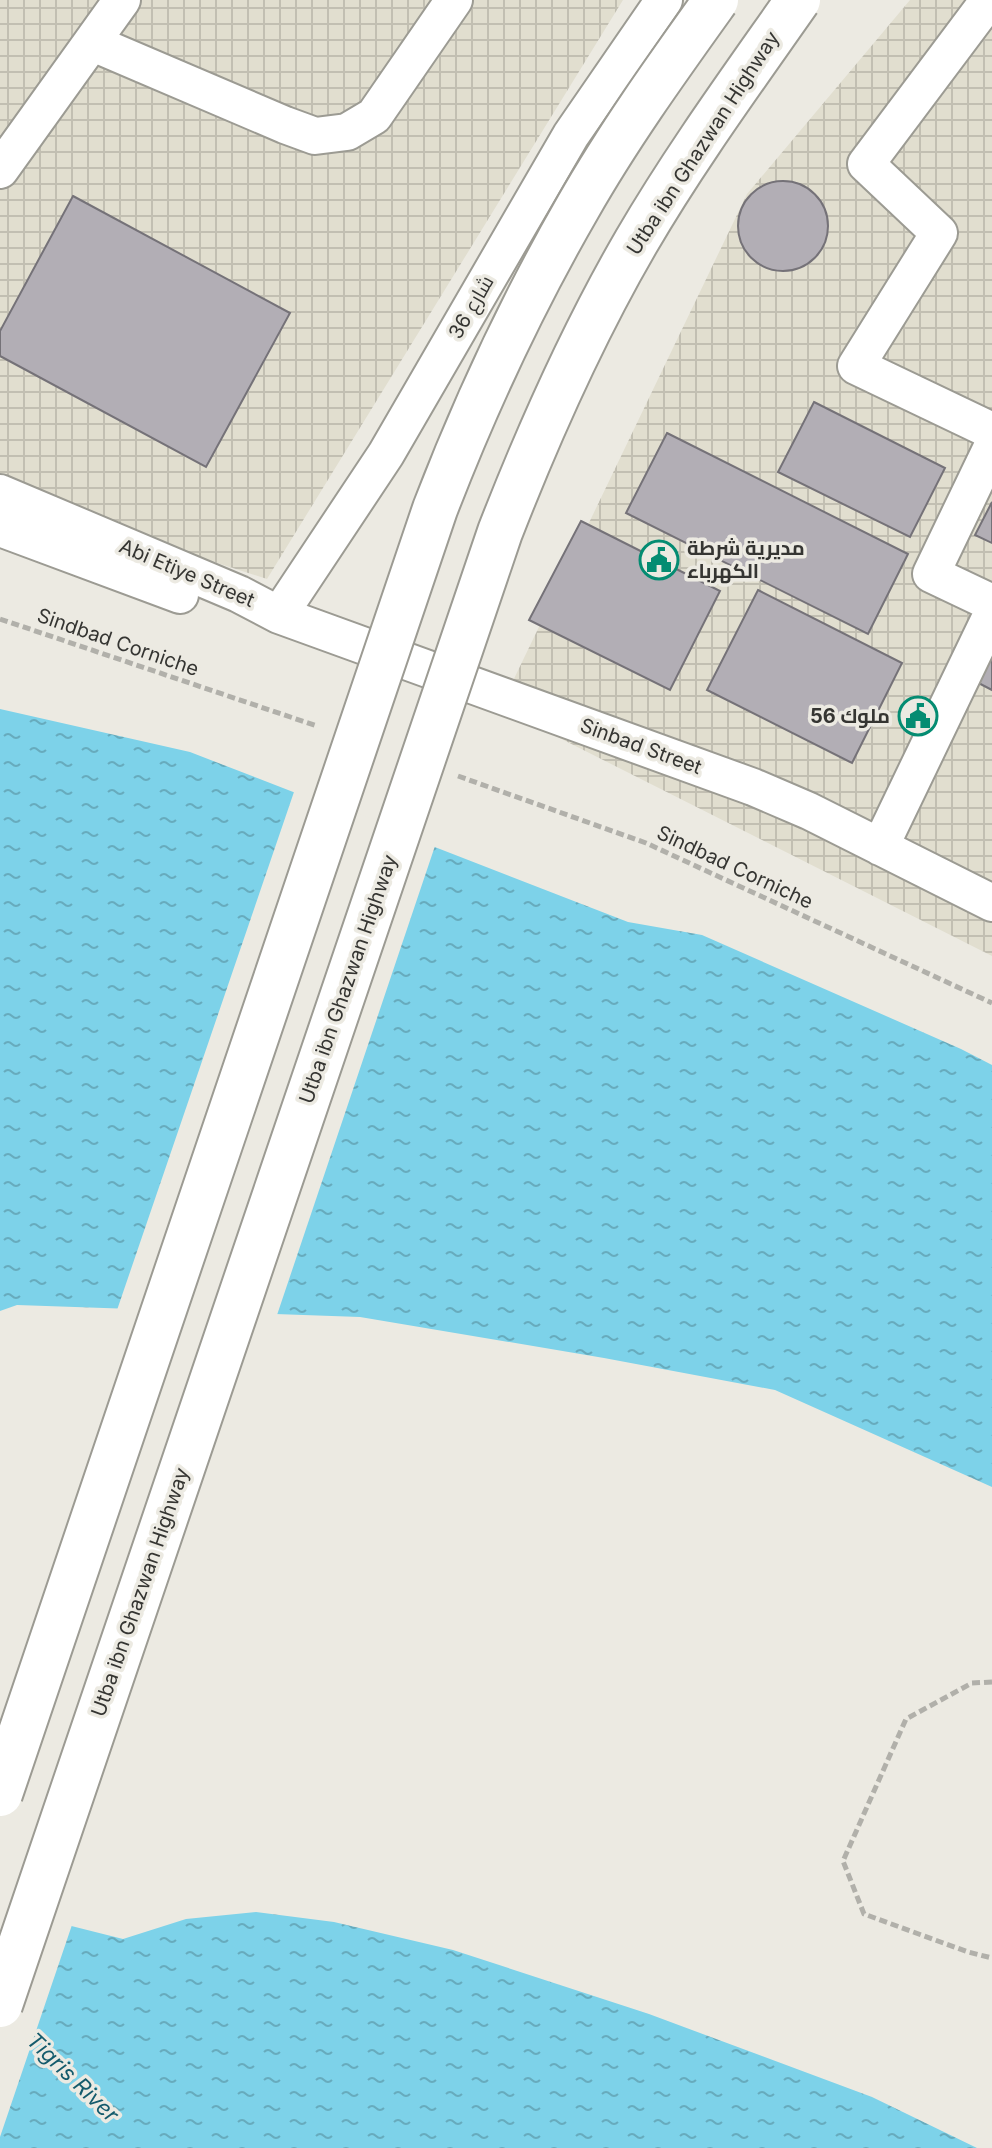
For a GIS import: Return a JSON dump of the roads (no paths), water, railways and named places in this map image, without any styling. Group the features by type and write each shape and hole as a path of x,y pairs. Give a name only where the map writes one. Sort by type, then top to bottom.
{"highway":[{"path":"0,1794 429,524 460,444 500,354 579,205 623,133 716,0"},
{"name":"Utba ibn Ghazwan Highway","path":"0,2005 495,547 529,458 585,337 636,243 678,174 798,0"}],"street":[{"path":"0,170 122,0"},
{"path":"93,43 315,136 347,132 374,116 454,0"},
{"name":"شارع 36","path":"279,615 386,454 571,135 664,0"},
{"path":"989,0 866,164 939,233 856,366 992,431"},
{"path":"992,447 931,574 992,603"},
{"name":"Abi Etiye Street","path":"0,493 239,594 279,615"},
{"name":"Abi Etiye Street","path":"0,528 222,610 279,615"},
{"path":"880,847 992,614"},
{"name":"Sinbad Street","path":"279,615 753,787 809,811 992,903"}],"water":[{"path":"0,709 190,752 628,922 702,935 992,1065 992,1487 775,1390 604,1358 360,1317 17,1305 0,1311"},
{"name":"Tigris River","path":"0,1908 123,1939 186,1919 256,1912 334,1922 453,1950 649,2014 872,2097 977,2148 0,2148"}],"place":[{"name":"مديرية شرطة الكهرباء","path":"659,560"},
{"name":"ملوك 56","path":"918,716"}]}
